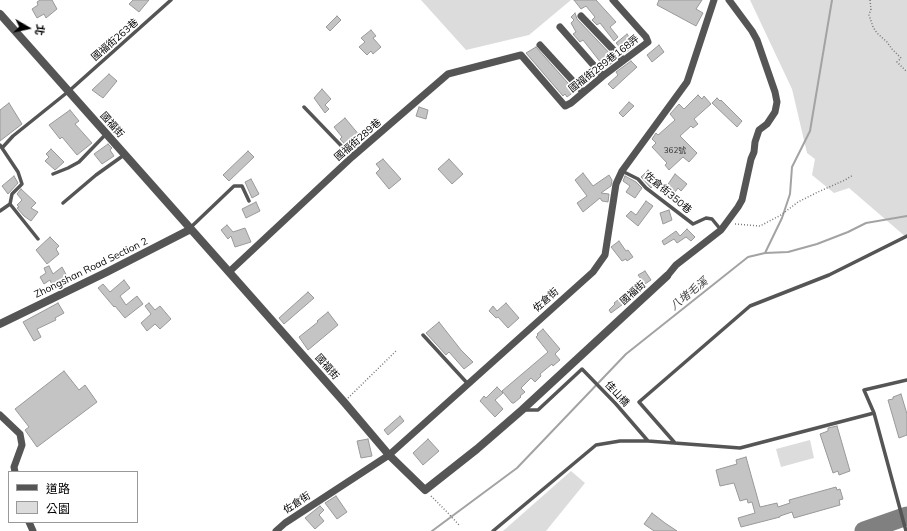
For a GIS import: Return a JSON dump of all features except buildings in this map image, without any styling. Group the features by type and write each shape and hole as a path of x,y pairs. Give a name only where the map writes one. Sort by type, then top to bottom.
{"street":[{"name":"國福街289巷168弄","path":"517,55 522,56 565,106 571,103 623,60 648,42 646,37 613,0"},
{"name":"佐倉街","path":"276,531 285,523 389,455 593,272 605,255 616,184 622,171 687,82 714,0"},
{"path":"667,276 676,265 721,230 727,223 742,200 759,130 767,124 775,112 777,102 775,92 757,40 729,0"},
{"name":"國福街","path":"0,14 191,228 389,455 425,490 477,449 522,410 667,276"},
{"path":"581,16 623,60"},
{"path":"560,27 603,76"},
{"path":"540,44 583,92"},
{"name":"國福街289巷","path":"229,272 352,158 448,74 517,55"},
{"name":"Zhongshan Road Section 2","path":"0,324 107,272 191,228"},
{"path":"0,414 20,434 22,445 14,467 15,471"}],"lane":[{"name":"國福街263巷","path":"1,146 69,91 171,0"},
{"path":"304,107 352,158"},
{"path":"53,174 79,162 107,134"},
{"path":"0,211 10,204 12,194 22,184 18,172 1,146"},
{"path":"63,203 96,175 125,154"},
{"name":"佐倉街350巷","path":"622,171 638,179 646,188 693,224 706,218 712,219 721,230"},
{"path":"191,228 234,186 242,186 249,201"},
{"path":"10,204 38,239"},
{"path":"675,443 639,402 750,306 829,275 907,236"},
{"path":"423,335 468,384"},
{"name":"佳山橋","path":"522,410 538,410 582,369 640,430 648,441"},
{"path":"906,531 874,413 864,390 907,380"},
{"path":"493,531 596,445 620,440 740,448 874,413"}],"path":[{"path":"870,0 871,9 869,15 873,26 877,33 901,58 896,62 907,72"},
{"path":"727,223 760,226 781,215 798,202 853,175"},
{"path":"344,402 396,351"},
{"path":"425,490 459,525"}],"green space":[{"path":"421,0 571,0 529,35 466,50"},
{"path":"750,0 907,0 907,238 849,188 834,193 812,175 815,159 807,153 792,89"},
{"path":"810,440 814,458 781,467 776,449"},
{"path":"571,471 585,483 546,531 503,531"}],"waterway":[{"name":"八堵毛溪","path":"432,531 517,468 626,354 748,257 765,253 782,218 790,194 792,167 810,131 832,0"},
{"path":"765,253 788,252 817,244 866,223 907,216"}],"taxiway":[{"path":"864,531 907,516"}]}
